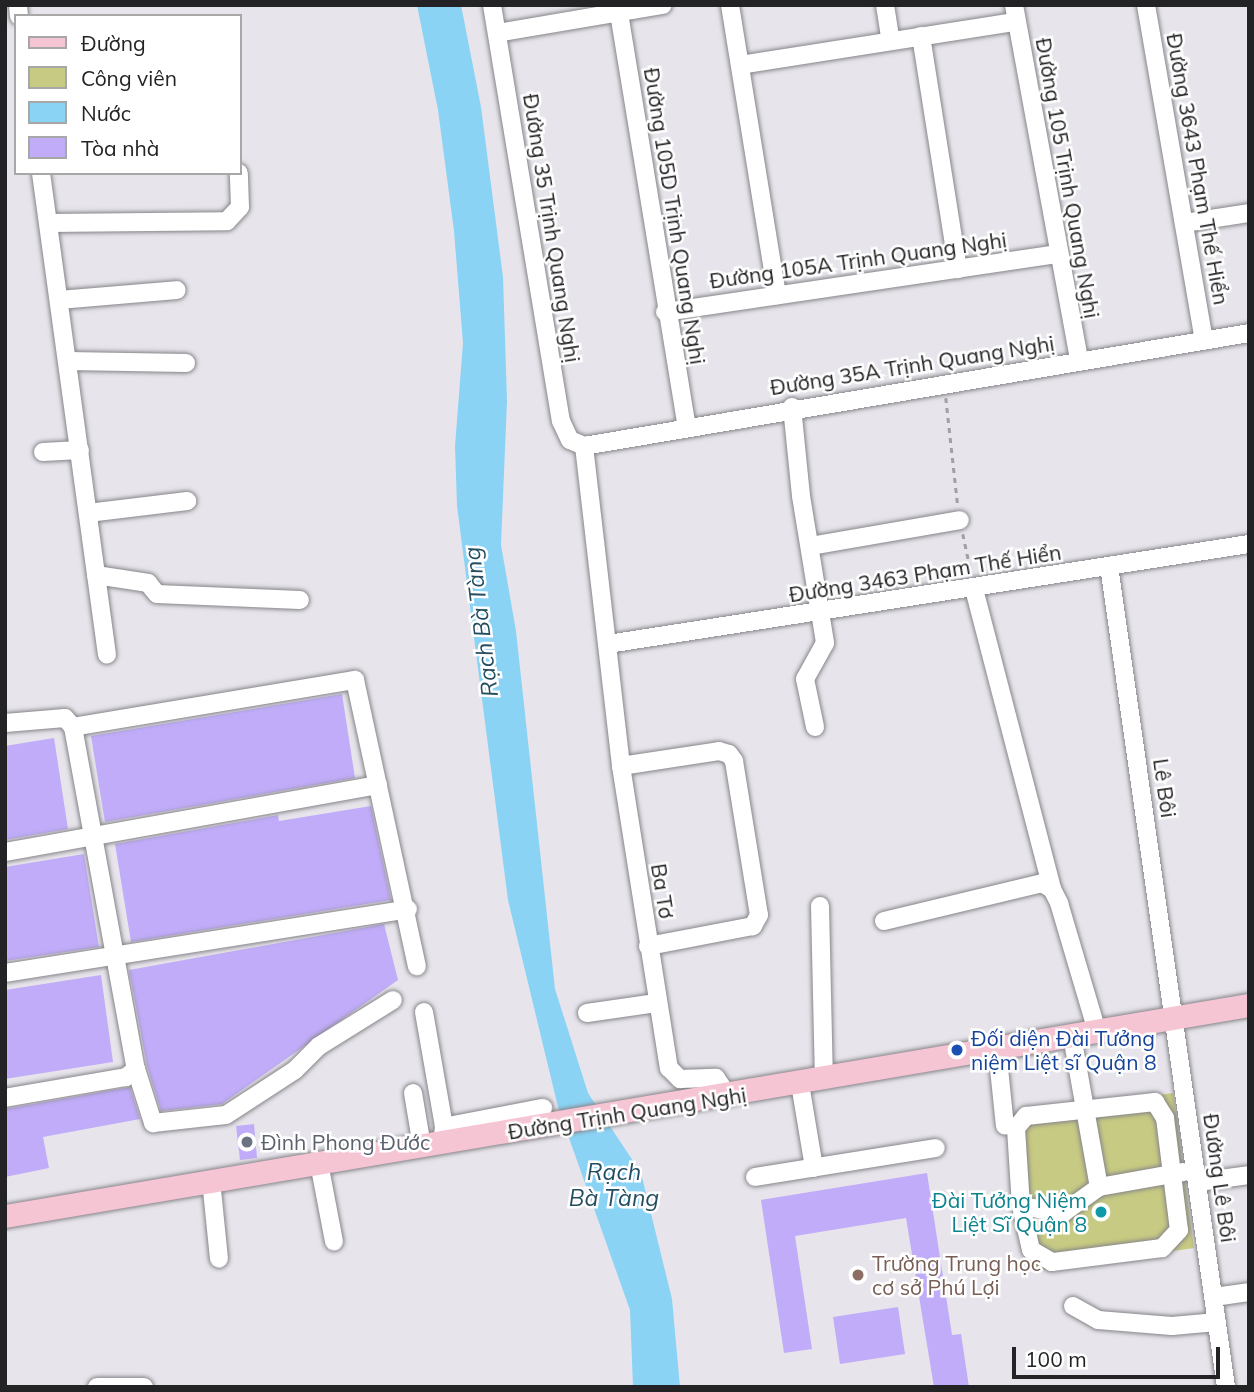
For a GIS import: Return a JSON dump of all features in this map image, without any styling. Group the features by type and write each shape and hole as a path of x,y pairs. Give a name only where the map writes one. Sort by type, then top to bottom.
{"main road":[{"name":"Đường Trịnh Quang Nghị","path":"5,1216 319,1163 540,1118 632,1112 730,1097 1249,1005"}],"street":[{"name":"Đường 35 Trịnh Quang Nghị","path":"492,5 561,421 570,440 584,446"},
{"path":"497,33 663,5"},
{"path":"730,5 777,295"},
{"path":"885,5 891,41"},
{"name":"Đường 3643 Phạm Thế Hiển","path":"1146,5 1204,340"},
{"name":"Đường 105D Trịnh Quang Nghị","path":"619,13 665,312 687,426"},
{"path":"740,65 921,36 1015,14"},
{"name":"Đường 105 Trịnh Quang Nghị","path":"1015,14 1079,360"},
{"path":"921,36 957,269"},
{"path":"41,175 107,654"},
{"path":"48,223 227,221 240,207 239,175"},
{"path":"1184,223 1249,213"},
{"name":"Đường 105A Trịnh Quang Nghị","path":"665,312 1058,254"},
{"path":"59,300 177,290"},
{"name":"Đường 35A Trịnh Quang Nghị","path":"584,446 792,407 944,385 1249,332"},
{"path":"68,361 186,363"},
{"path":"792,407 825,643 805,679 815,727"},
{"name":"Ba Tơ","path":"584,446 621,766 656,1003 671,1073 680,1079 716,1078 730,1097"},
{"path":"43,452 80,450"},
{"path":"88,513 187,501"},
{"path":"810,546 960,520"},
{"name":"Đường 3463 Phạm Thế Hiển","path":"608,644 1249,544"},
{"name":"Lê Bôi","path":"1109,566 1176,1017"},
{"path":"96,575 148,583 157,594 300,600"},
{"path":"974,589 1052,889 1097,1031"},
{"path":"73,727 346,678 355,680 408,909 418,966"},
{"path":"5,723 65,718 73,727 136,1069 153,1123 226,1115 295,1070 319,1046 393,1000"},
{"path":"621,766 719,751 729,754 734,761 759,915 753,926 649,946"},
{"path":"5,852 378,785"},
{"path":"884,921 1042,883 1052,889"},
{"path":"820,906 824,1080"},
{"path":"5,973 408,909"},
{"path":"587,1013 656,1003"},
{"path":"424,1012 436,1139"},
{"name":"Đường Lê Bôi","path":"1176,1017 1226,1387"},
{"path":"1072,1036 1099,1187"},
{"path":"997,1049 1005,1126"},
{"path":"5,1098 126,1077 136,1069"},
{"path":"800,1084 814,1168"},
{"path":"413,1093 436,1139"},
{"path":"1155,1102 1165,1118 1173,1174 1179,1230 1162,1248 1052,1262 1031,1250 1021,1206 1016,1128 1026,1116 1155,1102"},
{"path":"755,1177 936,1148"},
{"path":"319,1163 334,1241"},
{"path":"1021,1206 1063,1213 1099,1187 1173,1174 1249,1175"},
{"path":"211,1180 219,1259"},
{"path":"1214,1297 1249,1292"},
{"path":"1073,1306 1098,1320 1172,1326 1217,1322"},
{"path":"97,1387 144,1387"}],"path":[{"path":"944,385 960,520 974,589"}],"green space":[{"path":"1173,1093 1194,1248 1035,1271 1014,1115"}],"water":[{"name":"Rạch Bà Tàng","path":"417,5 461,5 481,107 503,277 507,401 501,545 516,631 555,989 588,1093 641,1173 672,1299 680,1387 633,1387 630,1310 558,1107 508,900 457,506 455,446 463,343 454,231 438,110"}],"building":[{"path":"342,694 355,778 105,822 91,736"},
{"path":"54,738 68,829 5,840 5,746"},
{"path":"371,806 391,900 131,942 115,844 278,815 279,821"},
{"path":"84,854 99,947 5,961 5,867"},
{"path":"384,924 398,980 222,1104 161,1111 147,1066 129,970"},
{"path":"101,975 113,1062 5,1079 5,990"},
{"path":"130,1087 140,1119 43,1137 49,1168 5,1177 5,1109"},
{"name":"Đình Phong Đước","path":"254,1124 257,1158 240,1160 236,1126"},
{"path":"927,1173 952,1335 961,1334 969,1387 934,1387 906,1218 795,1236 812,1349 784,1353 761,1200"},
{"path":"898,1307 905,1354 840,1364 833,1317"}],"place":[{"name":"Đối diện Đài Tưởng niệm Liệt sĩ Quận 8","path":"957,1050"},
{"name":"Đình Phong Đước","path":"247,1142"},
{"name":"Đài Tưởng Niệm Liệt Sĩ Quận 8","path":"1101,1212"},
{"name":"Trường Trung học cơ sở Phú Lợi","path":"858,1275"}]}
